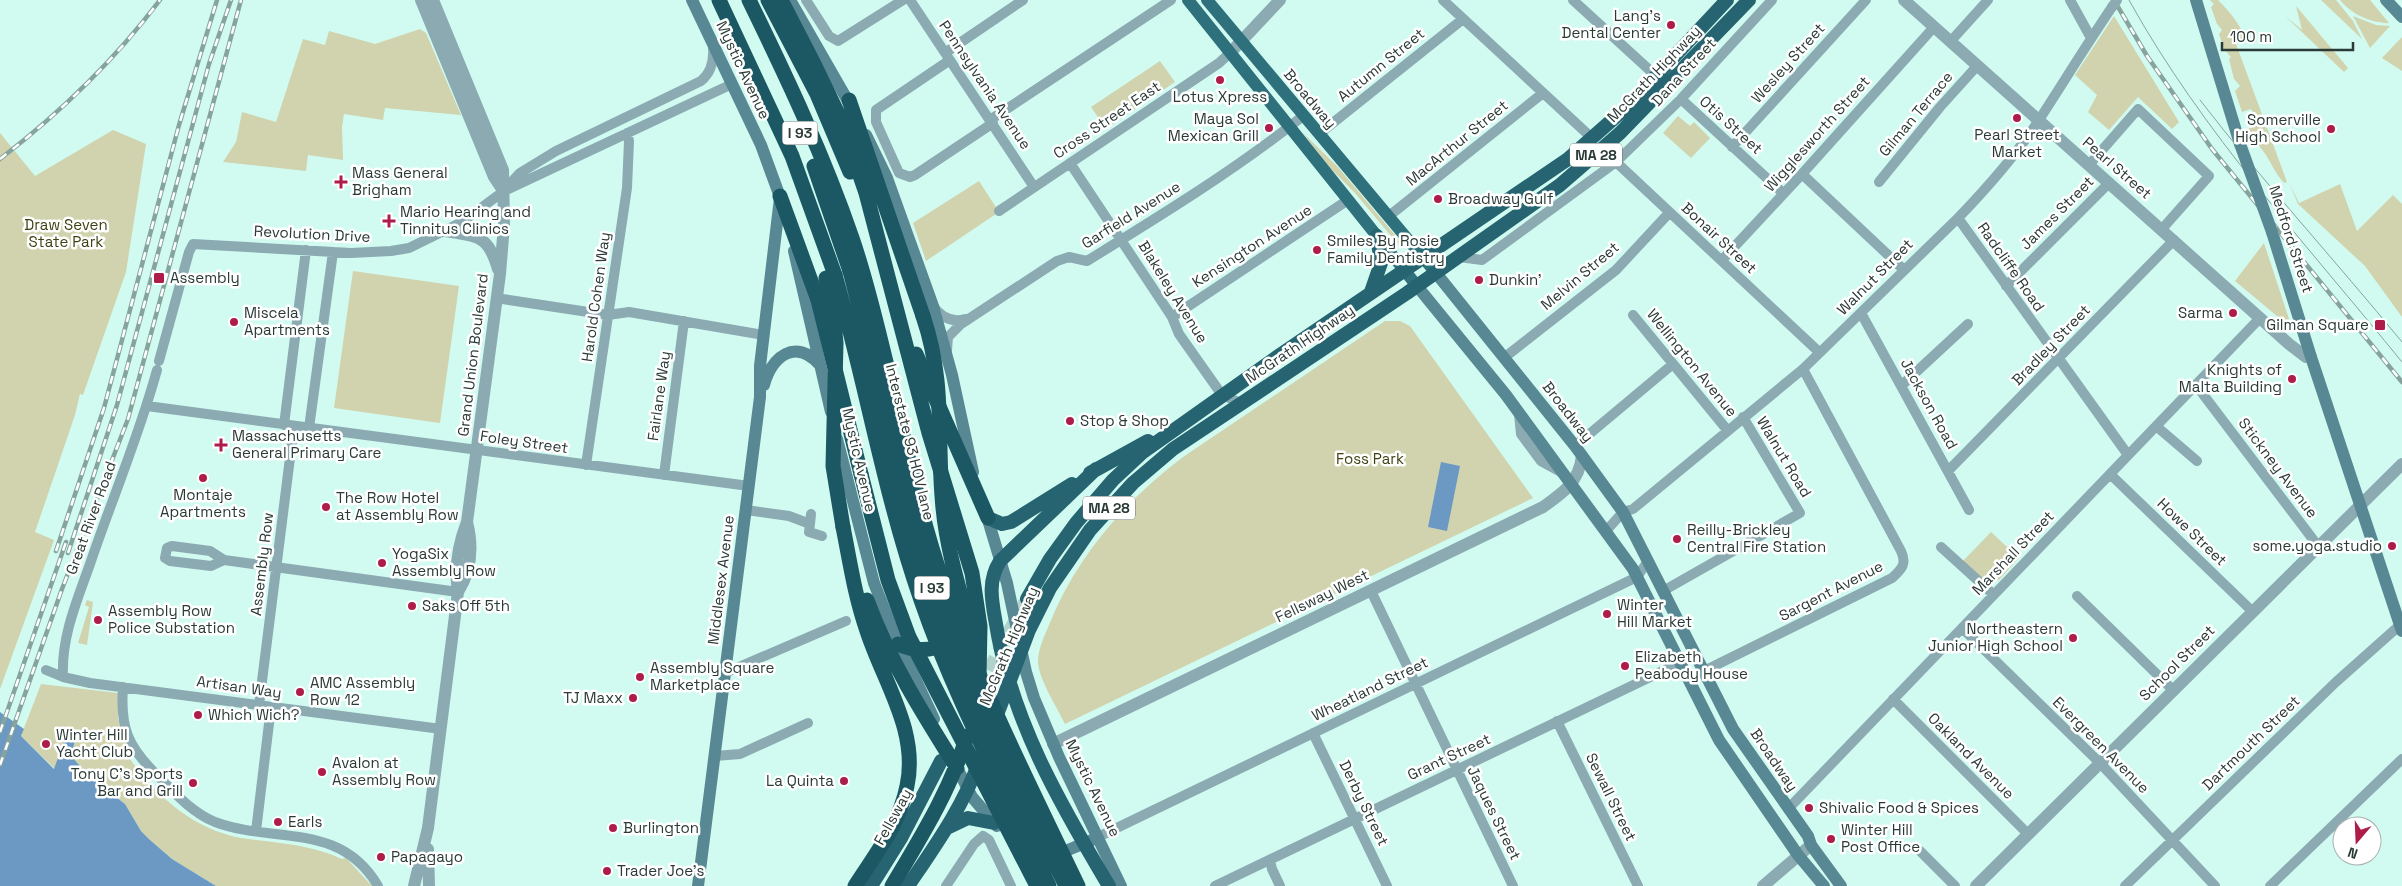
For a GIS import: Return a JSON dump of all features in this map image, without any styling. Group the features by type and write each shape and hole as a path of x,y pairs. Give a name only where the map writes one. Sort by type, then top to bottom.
{"highway":[{"name":"I 93","path":"719,0 780,128 815,218 843,273 930,542 965,640 990,700 1078,886"},
{"name":"Interstate 93 HOV lane","path":"738,0 809,155 912,523 936,600 966,676 1066,886"},
{"name":"I 93","path":"749,0 819,150 892,505 921,599 943,660 1049,886"},
{"path":"768,0 817,94 879,245"},
{"path":"781,0 840,120 857,165 929,433 966,553 979,615 980,662 978,687 969,731 957,768 941,802 892,886"},
{"name":"McGrath Highway","path":"968,790 1009,681 1039,609 1058,575 1080,542 1111,505 1165,455 1436,273 1531,207 1593,158 1631,122 1749,0"},
{"name":"McGrath Highway","path":"1026,599 1056,550 1090,504 1127,466 1170,431 1544,176 1593,139 1656,76 1721,2"},
{"path":"848,100 928,311 932,348 938,376 942,496 947,540 990,700"},
{"path":"780,196 820,308 886,573 909,637 1037,886"},
{"path":"1372,292 1381,262 1377,236"},
{"path":"843,273 833,313 836,343 833,466 843,527 862,614 906,730 910,763 908,786 900,808 888,834 855,886"},
{"path":"895,305 988,518 1002,524 1011,522 1096,469 1170,431"},
{"path":"1096,469 1000,561 993,575 991,591 999,645 1009,681 1034,748 1108,886"},
{"path":"843,527 860,584 886,646 910,692 957,768"},
{"path":"898,644 908,649 919,650 947,644 972,630 979,615"},
{"name":"Fellsway","path":"871,886 901,838 941,761"},
{"name":"MA 28","path":"908,886 968,790"},
{"path":"946,828 968,818 994,823"}],"main road":[{"name":"Mystic Avenue","path":"692,0 761,145 780,196 867,560 898,644 968,790 994,823 1066,886"},
{"path":"790,0 848,100"},
{"path":"1188,0 1482,365 1606,531 1637,577 1709,721 1736,765 1798,854 1824,886"},
{"name":"Broadway","path":"1207,0 1240,42 1389,216 1505,357 1579,451 1623,512 1733,729 1841,886"},
{"name":"Medford Street","path":"2196,0 2240,144 2272,232 2401,628"},
{"path":"2386,0 2402,17"},
{"name":"Middlesex Avenue","path":"698,886 716,756 760,397 760,366 780,196"},
{"name":"Mystic Avenue","path":"928,311 947,354 970,460 1007,583 1029,684 1053,744 1121,886"},
{"name":"Middlesex Avenue","path":"760,397 769,370 780,356 787,353 804,353 820,365"},
{"path":"1662,628 1677,620"},
{"path":"1736,765 1754,778 1775,804 1788,809"},
{"path":"1020,846 1052,852 1084,844 1098,837"}],"street":[{"path":"421,0 494,177 504,192"},
{"name":"Grand Union Boulevard","path":"414,886 428,828 458,592 456,563 460,540 467,522 500,274 504,224 502,170 494,146 433,0"},
{"path":"806,0 829,36 838,40 903,0"},
{"name":"Pennsylvania Avenue","path":"910,0 1034,187"},
{"path":"1023,0 876,110 876,122 898,173 910,178 1171,0"},
{"path":"1230,52 1280,0"},
{"path":"1443,0 1593,139"},
{"path":"1573,0 1656,76"},
{"name":"Dana Street","path":"1459,257 1482,260 1616,162 1680,99 1772,0"},
{"name":"Wesley Street","path":"1732,147 1866,0"},
{"name":"Pearl Street","path":"1904,0 2302,355 2311,356"},
{"path":"1950,42 1988,0"},
{"path":"2070,0 2091,38"},
{"name":"Walnut Street","path":"1606,531 1623,512 1633,510 1802,369 1903,269 1958,218 1983,192 2038,121 2115,4"},
{"name":"Autumn Street","path":"1319,134 1463,19"},
{"name":"Wigglesworth Street","path":"1722,260 1934,27"},
{"name":"Revolution Drive","path":"504,192 520,173 550,155 701,81 712,67 713,44"},
{"name":"Cross Street East","path":"999,211 1219,63 1230,52"},
{"name":"Gilman Terrace","path":"1879,182 1940,107 1977,66"},
{"name":"Revolution Drive","path":"193,244 332,252 391,252 409,248 446,231 504,192 732,84"},
{"name":"MacArthur Street","path":"1389,216 1542,93"},
{"name":"Otis Street","path":"1680,99 1783,193"},
{"path":"2089,165 2138,109 2209,176 2162,229"},
{"name":"Garfield Avenue","path":"947,354 948,337 969,318 1057,261 1068,257 1087,261 1290,128 1303,116"},
{"name":"Harold Cohen Way","path":"586,465 627,188 629,141 626,133"},
{"path":"1593,158 1616,162"},
{"name":"Bonair Street","path":"1616,162 1819,352"},
{"name":"Blakeley Avenue","path":"1070,163 1172,317 1179,334 1222,395"},
{"path":"1802,174 1903,269"},
{"name":"James Street","path":"2006,286 2109,183"},
{"name":"Kensington Avenue","path":"1172,317 1348,200"},
{"name":"Melvin Street","path":"1505,357 1616,270 1669,213"},
{"name":"Radcliffe Road","path":"1958,218 2128,455"},
{"path":"446,231 481,237 491,248 500,274"},
{"name":"Bradley Street","path":"1949,470 2174,240"},
{"name":"Great River Road","path":"63,677 62,653 72,616 147,406 189,252 193,244"},
{"name":"Assembly Row","path":"259,705 276,568 306,250"},
{"path":"309,428 332,252"},
{"path":"496,298 608,315 629,312 764,334"},
{"path":"928,311 945,318 960,321 969,318"},
{"name":"Jackson Road","path":"1861,312 1949,470 1969,510"},
{"name":"Wellington Avenue","path":"1633,315 1728,431"},
{"name":"Marshall Street","path":"1788,809 2260,318"},
{"name":"Fairlane Way","path":"664,475 684,320"},
{"path":"1901,386 1968,324"},
{"path":"1579,451 1673,364"},
{"name":"Sargent Avenue","path":"1704,671 1892,578 1904,566 1901,551 1802,369"},
{"name":"Stickney Avenue","path":"2196,385 2318,546"},
{"path":"1222,395 1241,403"},
{"name":"Foley Street","path":"147,406 749,486"},
{"name":"Walnut Road","path":"1663,591 1800,513 1743,417"},
{"path":"2156,426 2197,461"},
{"name":"Fellsway West","path":"1053,744 1544,508 1568,479 1579,470 1579,451"},
{"name":"School Street","path":"1976,886 2402,464"},
{"name":"Howe Street","path":"2110,474 2252,612"},
{"path":"746,510 810,519 809,532 822,536"},
{"path":"224,560 211,566 170,561 165,558 165,554 167,548 172,546 210,551 224,560 458,592"},
{"path":"1941,546 1994,595"},
{"name":"Wheatland Street","path":"1098,837 1637,577 1648,561"},
{"name":"Jaques Street","path":"1371,590 1513,886"},
{"path":"2077,596 2173,690"},
{"path":"725,673 846,621"},
{"name":"Evergreen Avenue","path":"1962,628 2100,763 2215,886"},
{"name":"Dartmouth Street","path":"2125,886 2336,682 2401,628"},
{"name":"Grant Street","path":"1215,886 1696,655"},
{"name":"Artisan Way","path":"46,670 63,677 123,687 441,728"},
{"path":"123,687 122,709 124,727 132,746 144,762 199,813 224,825 310,838 329,843 354,858 378,884"},
{"name":"Oakland Avenue","path":"1893,700 2028,833"},
{"path":"256,831 271,706"},
{"name":"Sewall Street","path":"1557,721 1638,886"},
{"path":"716,756 740,754 808,723"},
{"name":"Derby Street","path":"1313,733 1387,886"},
{"path":"2270,886 2402,759"},
{"name":"Grand Union Boulevard","path":"428,828 429,886"},
{"path":"946,886 974,844 983,836 990,842 1011,886"},
{"path":"1762,886 1811,845"},
{"path":"1920,851 1955,886"},
{"path":"1270,860 1280,886"}],"green space":[{"path":"2210,0 2218,0 2223,5 2235,19 2244,35 2246,41 2236,44 2287,182 2284,183 2248,129 2257,125 2251,109 2242,112 2235,91 2240,86 2234,79 2229,59 2231,57 2224,49 2219,34 2222,30 2217,24 2211,7 2214,4"},
{"path":"2321,0 2336,0 2353,21 2362,39"},
{"path":"2340,0 2370,0 2389,23 2382,23 2362,17 2350,10"},
{"path":"2296,6 2348,68 2344,72 2285,16 2302,30"},
{"path":"2114,16 2179,122 2172,129 2138,97 2109,130 2088,112 2097,95 2075,75"},
{"path":"2353,16 2376,25 2390,26 2370,48"},
{"path":"420,29 426,33 461,115 385,108 383,120 344,114 342,127 343,160 308,155 306,171 223,162 236,142 242,112 276,122 303,39 325,45 329,31 375,44"},
{"path":"2402,37 2402,71 2382,58"},
{"path":"1160,61 1175,82 1106,129 1091,107"},
{"path":"1678,116 1690,126 1694,122 1710,138 1691,158 1663,133"},
{"name":"Draw Seven State Park","path":"113,130 146,144 126,272 83,395 80,394 75,415 35,532 54,540 0,689 0,133 35,176"},
{"path":"1303,133 1337,166 1405,247 1402,249 1355,193 1329,167"},
{"path":"979,181 999,212 926,261 913,223"},
{"path":"2289,182 2299,203 2340,184 2357,231 2393,195 2402,204 2402,317 2365,266 2298,204"},
{"name":"Gilman Square","path":"2264,243 2291,325 2290,327 2235,281"},
{"path":"353,271 459,286 440,423 334,408"},
{"name":"Foss Park","path":"1385,321 1400,321 1410,326 1533,498 1065,724 1039,669 1039,652 1060,600 1073,576 1104,532 1141,492 1183,457"},
{"path":"1991,532 2019,558 1999,580 1988,577 1983,581 1963,561"},
{"path":"87,600 93,602 87,645 78,643 89,607 85,605"},
{"path":"41,684 118,693 118,719 126,743 125,752 161,795 190,818 206,827 241,838 305,847 342,859 346,858 372,886 216,886 172,859 150,840 141,831 125,804 90,777 71,756 76,733 69,730 55,769 21,736"}],"water":[{"path":"1441,462 1460,466 1447,531 1428,527"},
{"path":"0,712 24,729 21,736 54,769 68,730 77,733 71,756 90,777 125,804 141,831 150,840 172,859 216,886 0,886"}],"tunnel":[{"path":"979,689 1027,599"}],"tram line":[{"path":"2129,0 2158,49 2222,142 2402,362"},
{"path":"2200,100 2402,342"}],"railway":[{"path":"0,159 65,105 105,65 160,0"},
{"path":"56,551 104,408 179,125 217,0"},
{"path":"68,553 117,405 209,64 231,0"},
{"path":"0,765 62,589 128,419 241,0"},
{"path":"2114,0 2147,56 2212,149 2402,382"},
{"path":"0,732 66,542"}],"place":[{"name":"Lang's Dental Center","path":"1671,25"},
{"name":"Lotus Xpress","path":"1220,80"},
{"name":"Pearl Street Market","path":"2017,118"},
{"name":"Maya Sol Mexican Grill","path":"1269,128"},
{"name":"Somerville High School","path":"2331,129"},
{"name":"Mass General Brigham","path":"341,182"},
{"name":"Broadway Gulf","path":"1438,199"},
{"name":"Mario Hearing and Tinnitus Clinics","path":"389,221"},
{"name":"Smiles By Rosie Family Dentistry","path":"1317,250"},
{"name":"Assembly","path":"159,278"},
{"name":"Dunkin'","path":"1479,280"},
{"name":"Sarma","path":"2233,313"},
{"name":"Miscela Apartments","path":"234,322"},
{"name":"Gilman Square","path":"2380,325"},
{"name":"Knights of Malta Building","path":"2292,379"},
{"name":"Stop & Shop","path":"1070,421"},
{"name":"Massachusetts General Primary Care","path":"221,445"},
{"name":"Montaje Apartments","path":"203,478"},
{"name":"The Row Hotel at Assembly Row","path":"326,507"},
{"name":"Reilly-Brickley Central Fire Station","path":"1677,539"},
{"name":"some.yoga.studio","path":"2392,546"},
{"name":"YogaSix Assembly Row","path":"382,563"},
{"name":"Saks Off 5th","path":"412,606"},
{"name":"Winter Hill Market","path":"1607,614"},
{"name":"Assembly Row Police Substation","path":"98,620"},
{"name":"Northeastern Junior High School","path":"2073,638"},
{"name":"Elizabeth Peabody House","path":"1625,666"},
{"name":"Assembly Square Marketplace","path":"640,677"},
{"name":"AMC Assembly Row 12","path":"300,692"},
{"name":"TJ Maxx","path":"633,698"},
{"name":"Which Wich?","path":"198,715"},
{"name":"Winter Hill Yacht Club","path":"46,744"},
{"name":"Avalon at Assembly Row","path":"322,772"},
{"name":"La Quinta","path":"844,781"},
{"name":"Tony C's Sports Bar and Grill","path":"193,783"},
{"name":"Shivalic Food & Spices","path":"1809,808"},
{"name":"Earls","path":"278,822"},
{"name":"Burlington","path":"613,828"},
{"name":"Winter Hill Post Office","path":"1831,839"},
{"name":"Papagayo","path":"381,857"},
{"name":"Trader Joe's","path":"607,871"}]}
